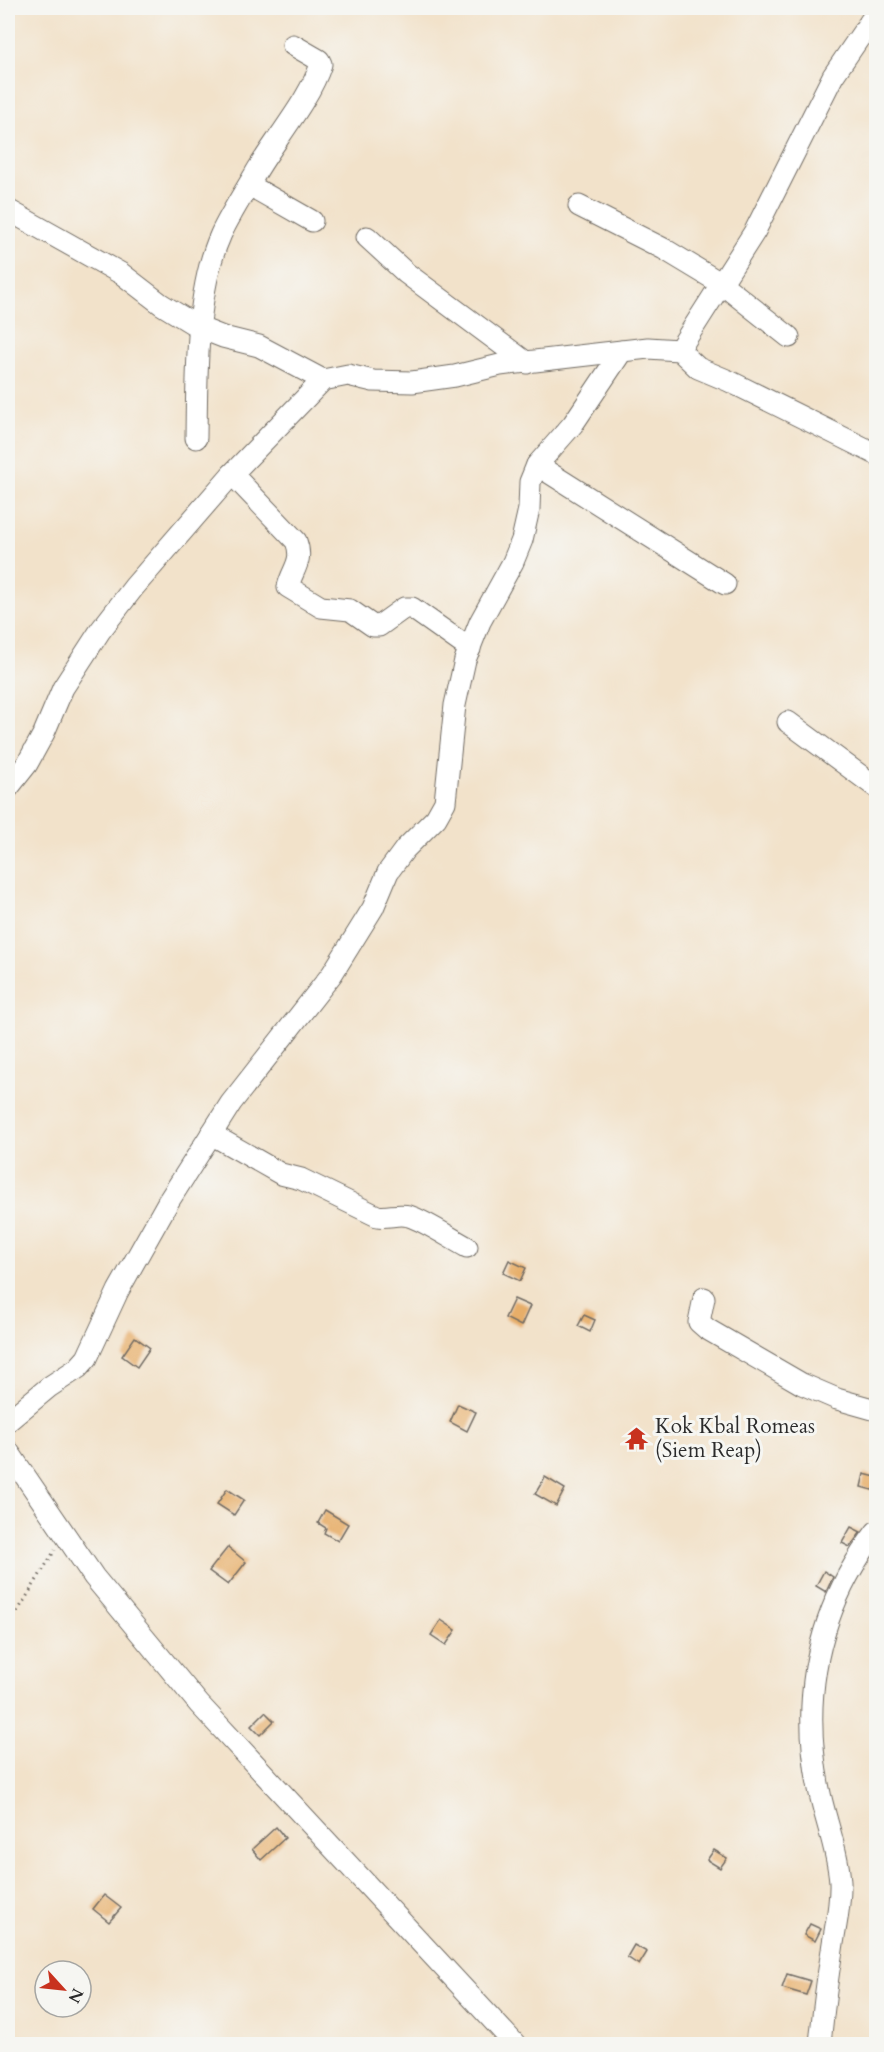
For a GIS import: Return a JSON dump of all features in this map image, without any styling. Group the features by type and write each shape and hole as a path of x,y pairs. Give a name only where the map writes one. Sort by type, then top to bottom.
{"street":[{"path":"679,350 755,231 833,76 876,13"},
{"path":"196,438 200,328 210,270 221,235 249,185 301,103 321,64 319,60 293,45"},
{"path":"249,185 312,221"},
{"path":"579,207 664,249 722,284 789,337"},
{"path":"8,210 122,274 161,304 200,328 223,337 259,346 323,380"},
{"path":"367,237 406,273 527,363"},
{"path":"8,788 27,764 44,733 63,688 100,632 164,552 232,474 323,380 348,375 373,381 412,382 455,376 500,365 648,348 679,350 698,368 876,454"},
{"path":"8,1421 49,1387 78,1368 87,1358 118,1292 168,1202 231,1103 332,974 373,908 388,873 405,849 436,818 445,802 455,705 470,649 480,622 513,562 522,540 529,509 530,482 537,465 573,424 622,351"},
{"path":"537,465 725,584"},
{"path":"232,474 296,541 299,561 288,587 321,607 350,610 374,626 379,626 404,608 412,608 470,649"},
{"path":"788,722 876,787"},
{"path":"211,1134 281,1174 302,1179 377,1216 386,1218 397,1215 409,1216 467,1247"},
{"path":"704,1298 699,1322 707,1329 810,1388 837,1399 876,1410"},
{"path":"8,1451 94,1577 199,1704 515,2044"},
{"path":"820,2044 840,1899 840,1881 813,1756 812,1691 824,1628 857,1561 876,1532"}],"path":[{"path":"8,1627 64,1536"}],"building":[{"path":"509,1260 526,1268 520,1281 503,1273"},
{"path":"514,1299 530,1306 521,1326 505,1318"},
{"path":"584,1315 595,1320 590,1332 578,1326"},
{"path":"135,1337 150,1348 137,1367 122,1356"},
{"path":"458,1404 476,1412 467,1431 450,1422"},
{"path":"864,1474 876,1477 876,1491 861,1487"},
{"path":"545,1477 565,1489 556,1506 535,1494"},
{"path":"227,1489 244,1500 234,1515 217,1504"},
{"path":"325,1510 348,1524 338,1541 324,1533 326,1528 318,1523"},
{"path":"851,1527 861,1532 850,1547 842,1543"},
{"path":"228,1547 246,1562 228,1585 209,1571"},
{"path":"824,1571 833,1577 826,1592 816,1586"},
{"path":"441,1620 456,1630 446,1645 431,1635"},
{"path":"265,1712 274,1721 260,1735 251,1726"},
{"path":"276,1827 285,1838 261,1860 252,1849"},
{"path":"714,1850 727,1858 720,1868 707,1860"},
{"path":"104,1895 121,1908 109,1922 93,1909"},
{"path":"810,1924 821,1929 815,1941 804,1935"},
{"path":"634,1945 647,1952 639,1965 627,1957"},
{"path":"787,1974 811,1981 806,1995 782,1988"}],"place":[{"name":"Kok Kbal Romeas (Siem Reap)","path":"637,1438"}]}
